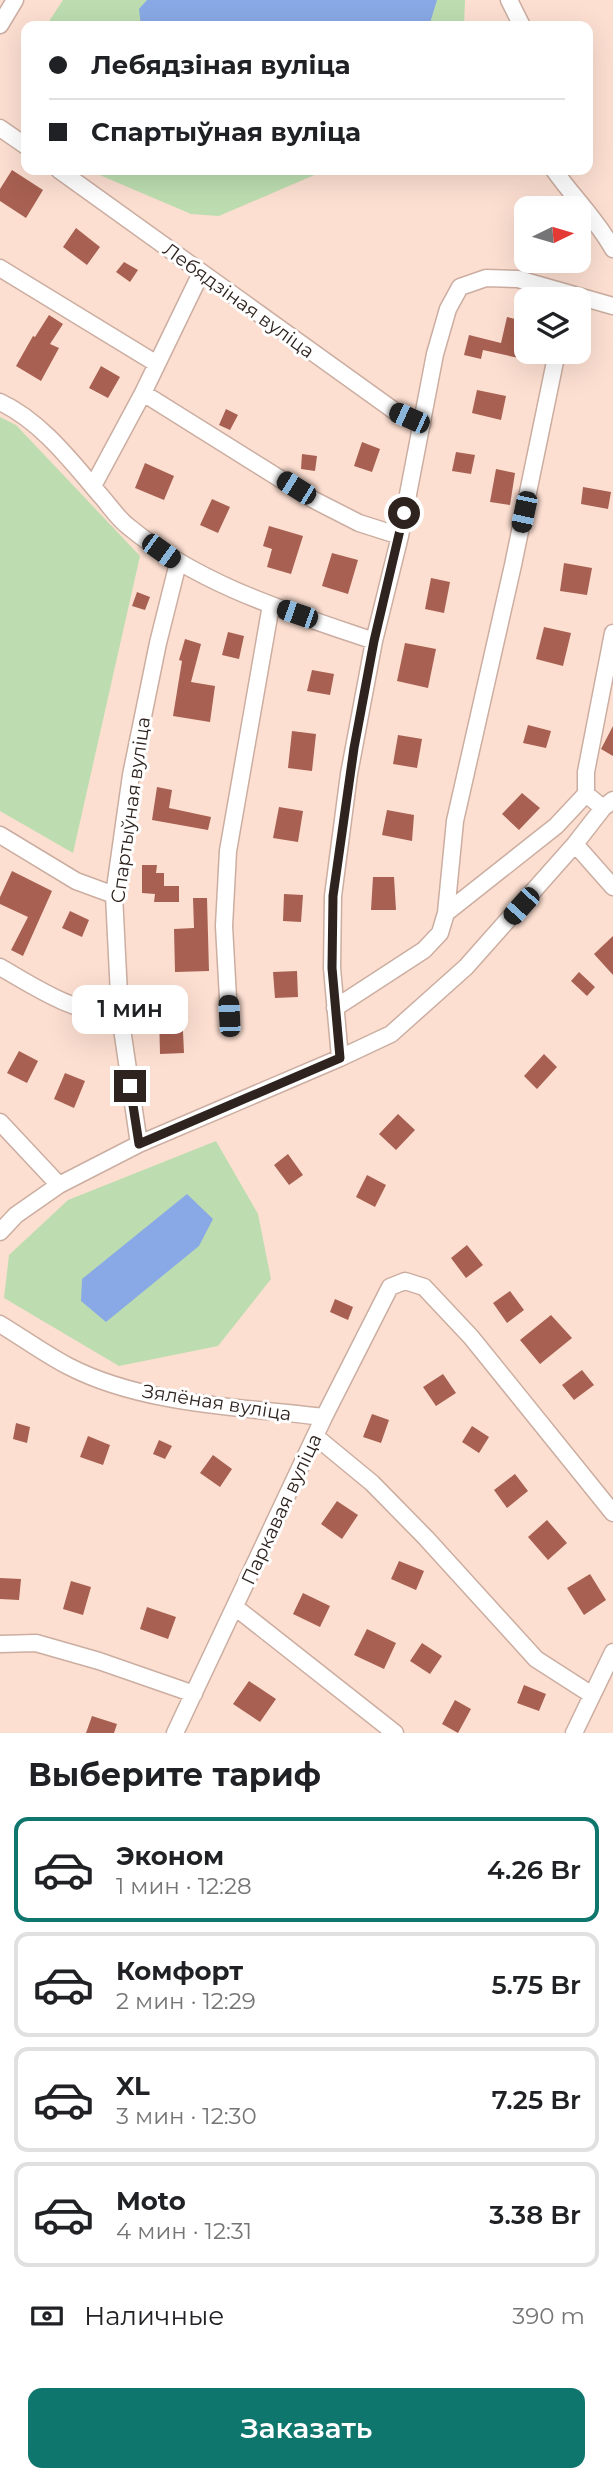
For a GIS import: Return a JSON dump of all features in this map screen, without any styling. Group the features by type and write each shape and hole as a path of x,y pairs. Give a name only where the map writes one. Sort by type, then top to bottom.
{"street":[{"path":"0,25 15,0"},
{"path":"509,0 520,21"},
{"path":"0,128 21,143"},
{"name":"Лебядзіная вуліца","path":"66,175 396,412 422,424"},
{"path":"558,175 600,226 613,249"},
{"path":"0,268 157,364"},
{"path":"93,486 143,393 201,273"},
{"path":"340,1058 332,968 333,896 349,774 374,641 400,536 435,354 448,309 460,287 486,278 518,279 541,287"},
{"path":"591,302 613,306"},
{"path":"335,1008 424,950 440,933 446,913 455,821 513,565 555,364"},
{"path":"143,393 314,500 359,523 400,536"},
{"path":"0,402 18,411 50,439 127,526 178,563 271,606 374,641"},
{"name":"Спартыўная вуліца","path":"139,1144 120,1015 114,895 131,775 158,643 178,563"},
{"path":"229,1016 224,926 228,851 271,606"},
{"path":"446,913 556,826 586,794 586,772 613,633"},
{"path":"0,1232 16,1215 59,1185 139,1144 391,1034 466,967 608,804 586,794"},
{"path":"0,835 76,881 114,895"},
{"path":"575,844 613,887"},
{"path":"0,967 66,1003 91,1013 120,1015"},
{"path":"0,1122 59,1185"},
{"name":"Паркавая вуліца","path":"175,1733 324,1417 390,1287 405,1281 424,1287 471,1337 613,1513"},
{"name":"Зялёная вуліца","path":"0,1324 70,1367 118,1385 179,1400 324,1417"},
{"path":"315,1436 372,1483 536,1659 592,1695"},
{"path":"235,1607 395,1733"},
{"path":"0,1644 36,1643 99,1661 194,1694"},
{"path":"574,1733 613,1652"}],"green space":[{"path":"63,0 465,0 464,21 49,21"},
{"path":"100,175 314,175 219,216 191,214"},
{"path":"0,417 16,425 140,556 73,853 0,811"},
{"path":"216,1141 258,1214 271,1279 218,1346 119,1366 4,1298 9,1255 68,1200"}],"water":[{"path":"147,0 437,0 431,21 140,21 139,9"},
{"path":"187,1194 213,1219 199,1246 106,1322 81,1301 82,1279"}],"building":[{"path":"12,170 43,190 26,218 0,201 0,189"},
{"path":"76,228 100,247 87,265 63,247"},
{"path":"124,262 138,270 130,282 116,272"},
{"path":"49,315 63,324 50,344 59,348 41,381 16,366"},
{"path":"507,317 514,319 514,357 483,350 481,359 464,355 469,335 501,343"},
{"path":"101,366 120,377 108,398 89,388"},
{"path":"477,390 506,396 501,420 472,413"},
{"path":"226,409 238,415 230,430 219,425"},
{"path":"362,442 380,449 372,472 354,466"},
{"path":"456,452 475,455 471,474 452,471"},
{"path":"302,454 317,456 315,471 301,469"},
{"path":"145,463 174,476 164,500 135,488"},
{"path":"496,469 515,473 510,505 490,502"},
{"path":"583,487 611,492 608,509 581,504"},
{"path":"212,499 230,507 218,533 200,525"},
{"path":"269,526 303,536 291,574 267,567 272,549 263,546"},
{"path":"332,553 358,560 348,594 322,586"},
{"path":"564,563 592,568 587,595 560,591"},
{"path":"431,578 450,582 444,613 425,609"},
{"path":"137,592 150,597 145,610 132,606"},
{"path":"544,627 571,633 563,666 536,659"},
{"path":"228,632 244,636 239,659 222,655"},
{"path":"185,639 201,644 191,682 215,686 210,722 173,716 182,661 179,660"},
{"path":"405,643 436,649 428,688 397,681"},
{"path":"312,670 334,674 330,695 307,691"},
{"path":"528,725 551,731 546,748 523,743"},
{"path":"613,726 613,756 601,749"},
{"path":"292,731 316,734 312,771 288,768"},
{"path":"398,735 422,739 417,768 393,764"},
{"path":"157,787 172,790 169,808 211,817 208,830 152,820"},
{"path":"522,793 540,808 519,830 502,814"},
{"path":"279,807 303,811 298,842 273,838"},
{"path":"387,810 414,815 412,841 382,835"},
{"path":"142,865 157,865 156,873 164,873 164,886 179,886 179,902 154,902 155,894 142,893"},
{"path":"12,871 52,891 23,956 11,950 28,917 0,904 0,897"},
{"path":"373,877 394,877 396,910 371,910"},
{"path":"284,894 303,895 301,922 283,921"},
{"path":"193,898 207,898 209,971 175,972 174,929 194,928"},
{"path":"70,911 89,920 82,937 62,928"},
{"path":"613,936 613,975 594,954"},
{"path":"297,971 298,997 275,998 273,972"},
{"path":"579,972 595,987 587,996 571,981"},
{"path":"182,1011 184,1053 160,1054 159,1012"},
{"path":"19,1051 38,1061 27,1083 7,1073"},
{"path":"544,1054 557,1067 537,1089 524,1076"},
{"path":"65,1073 85,1081 74,1108 54,1099"},
{"path":"398,1114 415,1130 396,1150 379,1134"},
{"path":"288,1154 303,1175 289,1185 274,1165"},
{"path":"367,1175 386,1185 375,1207 356,1197"},
{"path":"467,1245 483,1265 466,1278 451,1258"},
{"path":"510,1291 524,1310 507,1323 493,1303"},
{"path":"335,1299 353,1307 348,1320 330,1312"},
{"path":"551,1315 572,1338 540,1364 520,1340"},
{"path":"582,1370 594,1385 574,1400 562,1385"},
{"path":"443,1374 456,1393 436,1406 423,1387"},
{"path":"372,1414 389,1420 381,1443 363,1437"},
{"path":"16,1423 30,1427 27,1443 13,1439"},
{"path":"472,1426 489,1437 479,1453 462,1442"},
{"path":"88,1436 110,1445 103,1465 80,1457"},
{"path":"159,1440 172,1446 165,1459 153,1454"},
{"path":"213,1455 232,1469 220,1487 200,1473"},
{"path":"515,1474 528,1491 507,1508 494,1490"},
{"path":"337,1501 358,1515 342,1539 321,1524"},
{"path":"547,1520 567,1543 548,1560 528,1537"},
{"path":"399,1561 424,1571 416,1590 391,1579"},
{"path":"590,1574 606,1600 584,1615 567,1588"},
{"path":"0,1578 21,1579 19,1600 0,1599"},
{"path":"71,1581 91,1587 83,1615 63,1609"},
{"path":"303,1593 330,1606 320,1627 293,1614"},
{"path":"147,1607 176,1617 168,1639 140,1629"},
{"path":"367,1629 396,1643 384,1669 354,1655"},
{"path":"422,1643 442,1656 430,1674 410,1661"},
{"path":"249,1681 276,1699 260,1722 233,1704"},
{"path":"524,1685 546,1694 539,1711 517,1703"},
{"path":"455,1700 471,1709 458,1733 442,1724"},
{"path":"92,1716 117,1724 114,1733 86,1733"}],"route":[{"path":"130,1086 139,1144 340,1058 332,968 333,896 349,774 374,641 404,513"}]}
